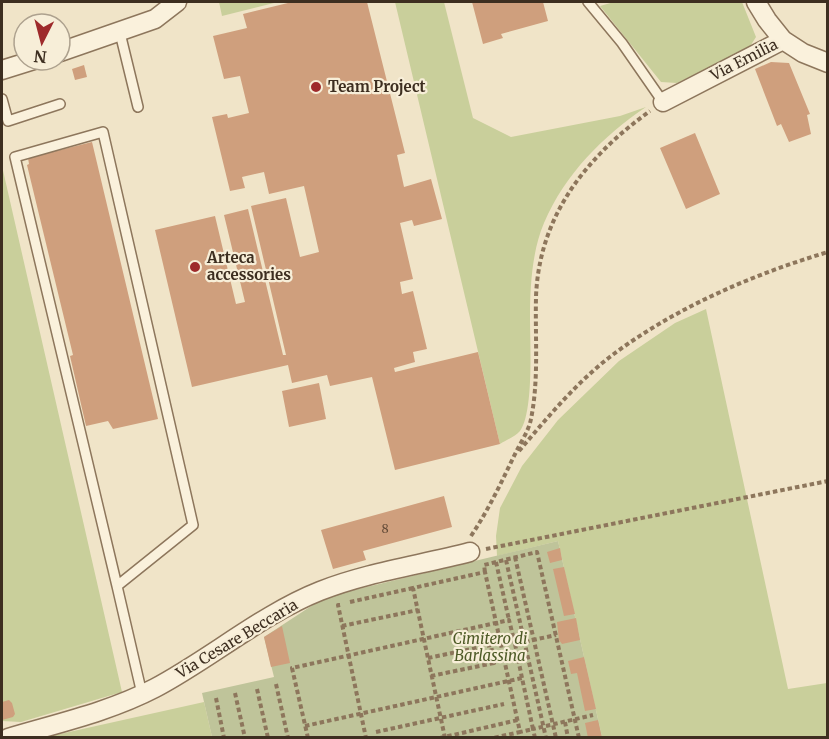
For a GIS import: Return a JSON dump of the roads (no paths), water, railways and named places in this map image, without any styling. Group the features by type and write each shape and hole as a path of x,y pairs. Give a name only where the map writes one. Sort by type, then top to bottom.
{"street":[{"path":"72,48 154,20 177,2"},
{"name":"Via Emilia","path":"663,102 783,40 756,2"},
{"path":"783,40 803,53 828,63"},
{"name":"Via Cesare Beccaria","path":"9,738 94,713 142,694 319,591 468,548"}],"lane":[{"path":"588,2 622,43 663,102"},
{"path":"120,33 138,106"},
{"path":"2,99 8,121 60,104"},
{"path":"117,586 193,525 103,132 15,157 142,694"}],"place":[{"name":"Team Project","path":"316,87"},
{"name":"Arteca accessories","path":"195,267"}],"park label":[{"name":"Cimitero di Barlassina","path":"490,648"}]}
